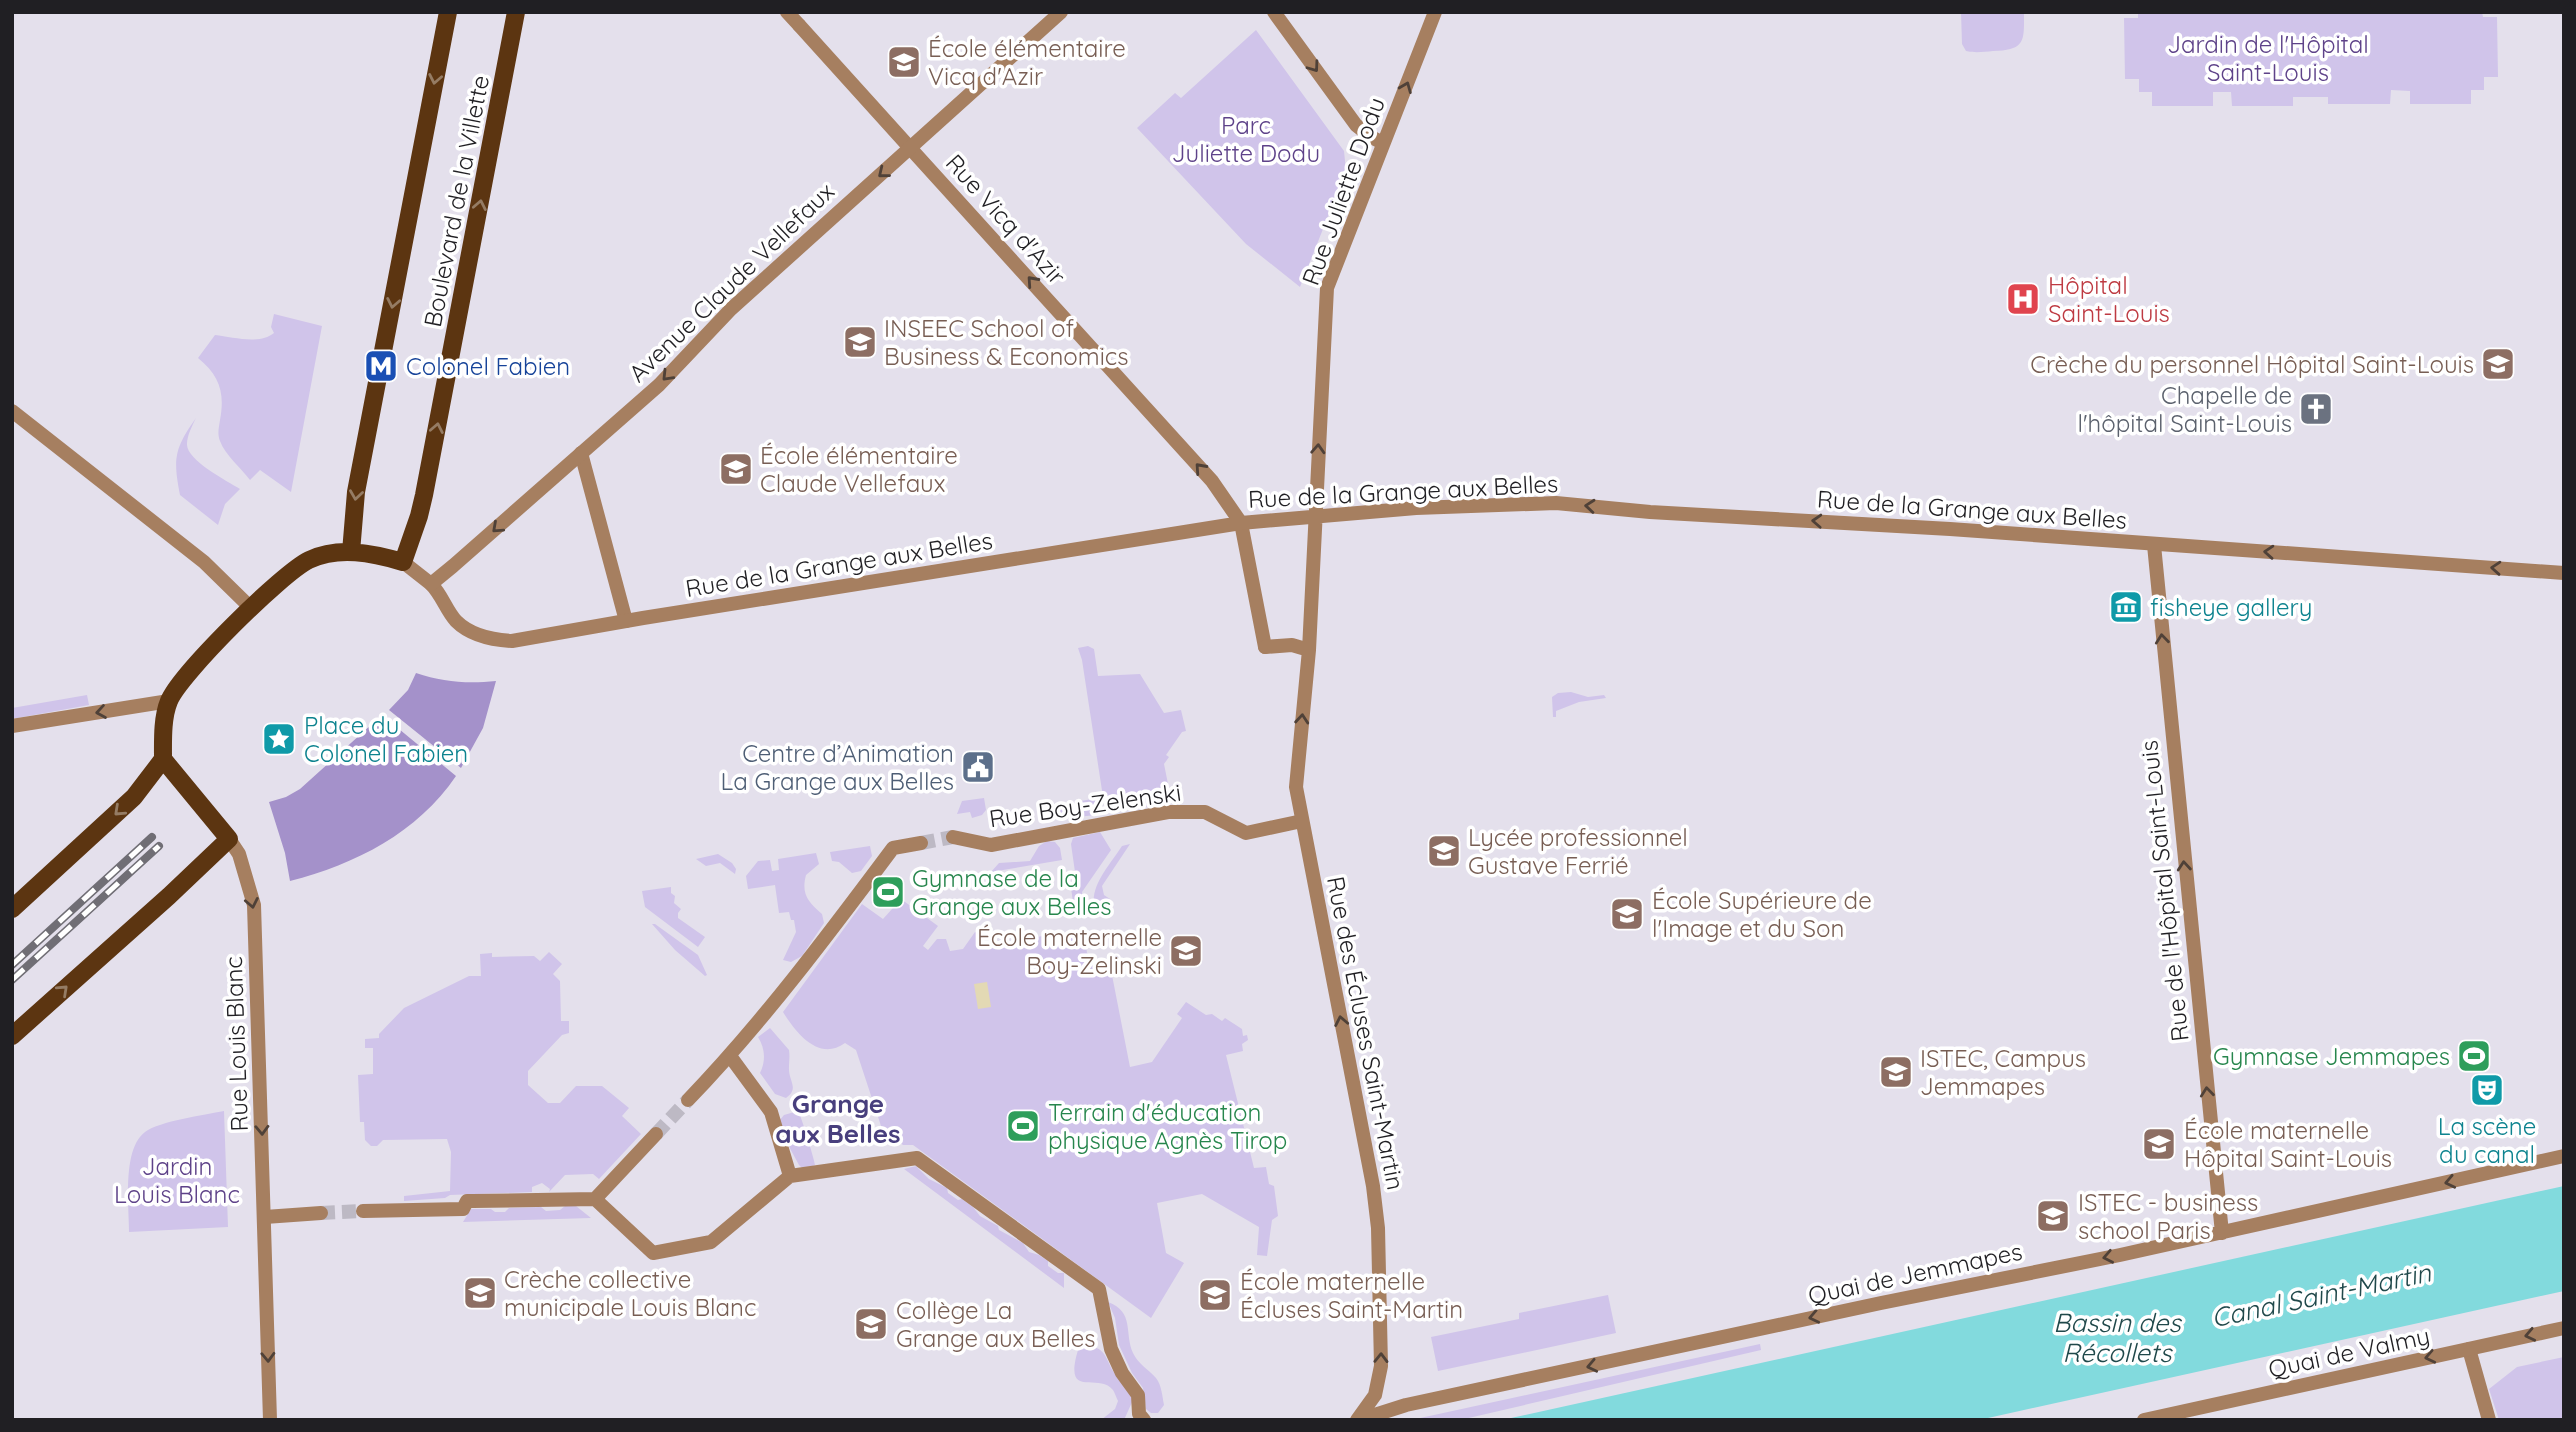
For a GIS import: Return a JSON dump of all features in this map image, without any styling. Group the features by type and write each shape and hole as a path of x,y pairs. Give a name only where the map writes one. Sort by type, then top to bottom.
{"main road":[{"name":"Boulevard de la Villette","path":"351,552 356,492 448,12"},
{"name":"Boulevard de la Villette","path":"403,562 422,505 516,12"},
{"path":"12,909 134,797 163,759 164,724 169,701 182,680 250,608 308,561 333,553 351,552 403,562"},
{"path":"12,1036 229,839 163,759"}],"street":[{"name":"Rue Vicq d'Azir","path":"787,12 1212,481 1241,523"},
{"name":"Avenue Claude Vellefaux","path":"436,589 581,453 659,385 741,300 1061,12"},
{"path":"1274,12 1356,125 1383,143"},
{"name":"Rue Juliette Dodu","path":"1314,517 1327,288 1435,12"},
{"path":"12,411 204,562 250,608"},
{"path":"581,453 626,621"},
{"name":"Rue de la Grange aux Belles","path":"436,589 455,620 471,632 496,640 513,641 1241,523 1416,508 1556,503 1650,512 1950,529 2564,573"},
{"name":"Rue des Écluses Saint-Martin","path":"1314,517 1308,650 1296,787 1373,1186 1378,1227 1381,1366 1375,1395 1358,1420"},
{"path":"1241,523 1265,647 1292,645 1308,650"},
{"name":"Rue de l'Hôpital Saint-Louis","path":"2154,545 2222,1233"},
{"path":"403,562 411,565 436,589"},
{"path":"12,726 169,701"},
{"name":"Rue Boy-Zelenski","path":"953,837 991,845 1168,812 1205,812 1245,833 1302,821"},
{"name":"Rue Louis Blanc","path":"229,839 239,854 254,905 270,1420"},
{"path":"688,1100 730,1056 893,848 921,843"},
{"path":"730,1056 771,1112 790,1175"},
{"path":"595,1199 656,1134"},
{"name":"Quai de Jemmapes","path":"1358,1420 1406,1405 2222,1233 2564,1156"},
{"path":"363,1211 463,1209 467,1201 595,1199 653,1253 711,1242 790,1175 917,1158 1099,1289 1111,1349 1122,1373 1138,1395 1139,1414 1143,1420"},
{"path":"265,1217 321,1213"},
{"name":"Quai de Valmy","path":"2149,1419 2564,1328"},
{"path":"2469,1349 2489,1420"}],"green space":[{"path":"1961,12 2024,12 2021,42 2012,49 1966,51 1962,44"},
{"name":"Jardin de l'Hôpital Saint-Louis","path":"2138,12 2482,12 2483,17 2497,17 2498,77 2484,77 2484,90 2471,90 2471,104 2410,104 2410,91 2391,90 2390,104 2328,104 2328,97 2293,97 2293,106 2232,106 2231,92 2213,92 2213,106 2152,106 2152,92 2139,92 2139,79 2125,79 2124,18 2138,18"},
{"name":"Parc Juliette Dodu","path":"1256,30 1344,151 1346,171 1300,287 1246,244 1137,128 1175,93 1181,98"},
{"path":"274,314 322,326 291,492 260,470 250,480 226,451 218,430 222,401 219,386 211,371 198,358 215,335 246,339 268,337 274,333 271,327"},
{"path":"196,418 188,438 188,450 208,470 240,489 225,504 218,525 180,495 176,472 177,455 183,438"},
{"path":"1088,646 1094,649 1098,676 1140,674 1164,713 1181,710 1186,731 1182,732 1166,755 1169,757 1164,764 1170,794 1164,795 1159,804 1131,810 1118,795 1103,798 1094,815 1077,817 1067,816 1054,806 1103,797 1078,648"},
{"path":"1571,692 1588,697 1604,695 1606,698 1579,702 1556,711 1556,717 1553,717 1552,697 1558,693"},
{"path":"87,695 89,705 12,719 12,708"},
{"path":"984,798 986,810 982,815 972,818 970,812 957,814 962,801"},
{"path":"1100,832 1111,850 1082,892 1085,913 1075,915 1071,888 1077,886 1071,844 1073,838"},
{"path":"1047,841 1055,842 1060,848 1062,860 991,872 999,863 1030,861 1039,846"},
{"path":"1130,844 1102,886 1104,895 1110,899 1101,914 1095,910 1097,885 1122,846"},
{"path":"870,846 872,856 861,871 852,873 839,862 832,861 830,852"},
{"path":"816,853 819,864 806,875 804,887 809,901 822,914 824,923 802,956 791,962 783,960 796,932 794,920 791,920 789,912 779,913 775,885 748,889 746,876 758,861 770,860 772,871 779,870 778,859"},
{"path":"718,854 732,863 736,869 735,874 720,863 706,866 696,859"},
{"path":"671,887 671,893 675,896 674,903 681,909 678,918 705,937 698,947 645,907 642,891"},
{"name":"Terrain d'éducation physique Agnès Tirop","path":"901,899 938,926 923,946 928,950 937,939 946,939 950,951 963,949 975,932 982,936 984,946 1084,929 1087,953 1111,970 1130,1067 1152,1062 1182,1018 1177,1014 1186,1002 1206,1015 1212,1014 1222,1021 1225,1018 1242,1029 1243,1036 1247,1035 1248,1040 1242,1044 1243,1051 1226,1055 1254,1168 1266,1167 1269,1184 1274,1186 1278,1216 1272,1220 1267,1256 1257,1255 1259,1227 1202,1194 1157,1203 1166,1253 1184,1263 1151,1318 913,1145 903,1145 882,1129 856,1050 845,1043 835,1048 817,1047 801,1036 783,1012 862,904 883,919"},
{"path":"652,924 698,955 707,975 675,950"},
{"path":"549,952 562,964 553,974 560,981 561,1021 569,1021 569,1033 562,1035 528,1071 528,1085 548,1103 560,1103 576,1086 602,1086 629,1108 622,1116 641,1134 599,1179 593,1174 565,1175 549,1192 550,1189 542,1183 532,1187 532,1192 450,1195 445,1198 404,1201 404,1196 450,1191 451,1152 447,1139 383,1140 377,1146 371,1146 365,1140 364,1122 360,1122 358,1075 373,1074 373,1048 365,1048 365,1039 379,1038 379,1034 404,1008 469,976 481,976 480,954 492,953 492,957 534,956 540,961"},
{"path":"770,1028 789,1050 789,1072 793,1087 786,1098 775,1094 760,1073 764,1055 758,1037"},
{"name":"Jardin Louis Blanc","path":"224,1111 228,1227 129,1232 128,1179 133,1151 138,1140 152,1128"},
{"path":"798,1111 815,1165 803,1169 780,1130 779,1121 784,1115"},
{"path":"916,1166 929,1179 947,1188 948,1193 958,1200 962,1199 980,1216 998,1226 999,1230 1023,1243 1029,1252 1048,1261 1048,1266 1058,1273 1064,1273 1064,1288 904,1169"},
{"path":"565,1206 576,1206 591,1218 463,1222 471,1209 505,1212 509,1208 541,1207 546,1211 560,1210"},
{"path":"1608,1295 1616,1333 1438,1371 1431,1337 1519,1319 1519,1313"},
{"path":"1108,1302 1122,1311 1135,1357 1160,1384 1164,1405 1158,1413 1151,1413 1146,1409 1143,1388 1132,1373 1119,1345 1115,1318"},
{"path":"1760,1344 1761,1350 1460,1420 1411,1420"},
{"path":"1092,1346 1104,1353 1131,1396 1133,1400 1124,1420 1101,1420 1115,1409 1118,1401 1114,1391 1107,1385 1079,1380 1075,1375 1078,1350"},
{"path":"2564,1357 2564,1420 2499,1420 2489,1389 2517,1367"}],"shaded area":[{"path":"416,673 455,682 496,681 483,728 461,768 389,710 408,690"},
{"path":"382,715 456,776 423,814 383,844 338,865 290,881 285,853 269,802 300,789"}],"sand":[{"path":"987,982 991,1007 978,1009 974,984"}],"water":[{"name":"Bassin des Récollets","path":"2564,1186 2564,1291 1979,1420 1502,1420"}],"tunnel":[{"path":"921,843 953,837"},
{"path":"656,1134 688,1100"},
{"path":"321,1213 363,1211"}],"railway":[{"path":"12,965 152,837"},
{"path":"12,980 159,846"}],"place":[{"name":"École élémentaire Vicq d'Azir","path":"904,62"},
{"name":"Hôpital Saint-Louis","path":"2023,299"},
{"name":"INSEEC School of Business & Economics","path":"860,342"},
{"name":"Crèche du personnel Hôpital Saint-Louis","path":"2498,364"},
{"name":"Colonel Fabien","path":"381,366"},
{"name":"Chapelle de l'hôpital Saint-Louis","path":"2316,409"},
{"name":"École élémentaire Claude Vellefaux","path":"736,469"},
{"name":"fisheye gallery","path":"2126,607"},
{"name":"Place du Colonel Fabien","path":"279,739"},
{"name":"Centre d’Animation La Grange aux Belles","path":"978,767"},
{"name":"Lycée professionnel Gustave Ferrié","path":"1444,851"},
{"name":"Gymnase de la Grange aux Belles","path":"888,892"},
{"name":"École Supérieure de l'Image et du Son","path":"1627,914"},
{"name":"École maternelle Boy-Zelinski","path":"1186,951"},
{"name":"Gymnase Jemmapes","path":"2474,1056"},
{"name":"ISTEC, Campus Jemmapes","path":"1896,1072"},
{"name":"La scène du canal","path":"2487,1090"},
{"name":"Terrain d'éducation physique Agnès Tirop","path":"1023,1126"},
{"name":"École maternelle Hôpital Saint-Louis","path":"2159,1144"},
{"name":"ISTEC - business school Paris","path":"2053,1216"},
{"name":"Crèche collective municipale Louis Blanc","path":"480,1293"},
{"name":"École maternelle Écluses Saint-Martin","path":"1215,1295"},
{"name":"Collège La Grange aux Belles","path":"871,1324"}],"district":[{"name":"Grange aux Belles","path":"838,1118"}],"water label":[{"name":"Canal Saint-Martin","path":"2321,1295"}]}
